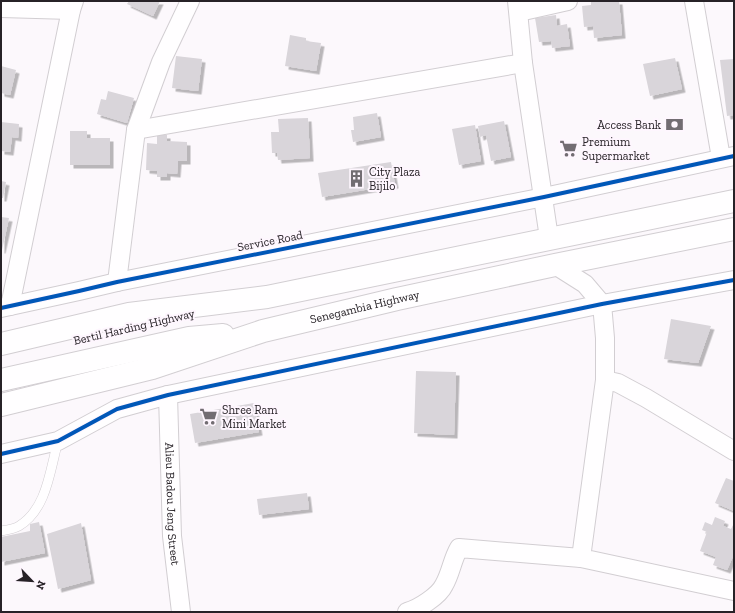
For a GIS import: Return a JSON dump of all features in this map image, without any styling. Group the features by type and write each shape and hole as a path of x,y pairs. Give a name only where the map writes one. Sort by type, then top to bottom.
{"main road":[{"path":"1,344 130,314 267,297 734,201"},
{"name":"Senegambia Highway","path":"1,404 152,368 263,331 432,290 734,229"},
{"name":"Bertil Harding Highway","path":"1,357 267,297"},
{"name":"Bertil Harding Highway","path":"1,380 188,338 263,331"}],"street":[{"path":"117,282 136,130 161,62 190,1"},
{"path":"549,238 523,63 518,6 568,1"},
{"path":"694,1 728,157"},
{"path":"1,8 73,5 6,307"},
{"path":"136,130 523,63"},
{"name":"Service Road","path":"6,307 79,292 117,282 544,197 728,157"},
{"path":"555,265 584,284 602,304 605,338 605,380 581,558"},
{"path":"1,454 58,441 117,409 168,395 602,304 734,280"},
{"path":"605,380 618,383 646,398 734,450"},
{"name":"Alieu Badou Jeng Street","path":"168,395 172,536 181,612"},
{"path":"406,612 414,610 444,587 454,556 459,548 581,558 734,590"}],"lane":[{"path":"1,531 18,527 22,524 30,517 43,497 58,441"}],"building":[{"path":"129,1 160,1 153,16 127,4"},
{"path":"591,1 619,1 622,35 594,38 593,26 584,27 582,6 591,5"},
{"path":"556,15 557,26 567,24 570,46 552,48 551,41 539,42 535,18"},
{"path":"290,35 306,38 306,41 321,43 316,71 285,66"},
{"path":"176,56 202,59 198,91 172,88"},
{"path":"675,58 682,89 650,96 643,64"},
{"path":"734,59 734,115 727,116 720,60"},
{"path":"1,66 16,70 10,95 1,93"},
{"path":"108,91 134,98 127,123 97,114 101,99 106,100"},
{"path":"377,113 381,137 353,142 351,130 354,130 353,117"},
{"path":"308,118 310,158 278,160 277,153 272,153 271,132 279,132 278,119"},
{"path":"504,121 511,157 491,161 486,135 480,137 478,126"},
{"path":"1,122 19,124 18,138 12,137 10,152 1,151"},
{"path":"475,125 481,161 459,165 452,129"},
{"path":"70,131 87,131 87,138 110,138 110,165 70,165"},
{"path":"157,135 167,135 167,141 187,142 187,161 178,161 177,174 167,173 167,177 157,177 157,171 146,170 147,143 157,144"},
{"name":"City Plaza Bijilo","path":"391,162 395,185 322,197 318,173"},
{"path":"1,181 6,182 3,198 1,198"},
{"path":"1,217 9,218 2,250 1,250"},
{"path":"671,319 711,326 698,363 664,359"},
{"path":"416,371 456,372 454,435 414,433"},
{"path":"254,403 259,432 195,443 190,414"},
{"path":"726,478 734,481 734,511 715,503"},
{"path":"307,493 309,509 259,515 257,499"},
{"path":"715,517 725,521 723,526 731,529 734,523 734,554 727,570 713,565 716,557 700,551 707,532 702,530 705,522 712,525"},
{"path":"39,522 45,553 1,562 1,537 30,531 30,524"},
{"path":"81,523 91,580 58,589 47,534"}],"cycle path":[{"path":"1,308 117,282 544,197 734,156"},
{"path":"1,454 58,441 117,409 168,395 602,304 734,280"}],"place":[{"name":"Access Bank","path":"674,125"},
{"name":"Premium Supermarket","path":"569,149"},
{"name":"City Plaza Bijilo","path":"356,179"},
{"name":"Shree Ram Mini Market","path":"209,417"}]}
